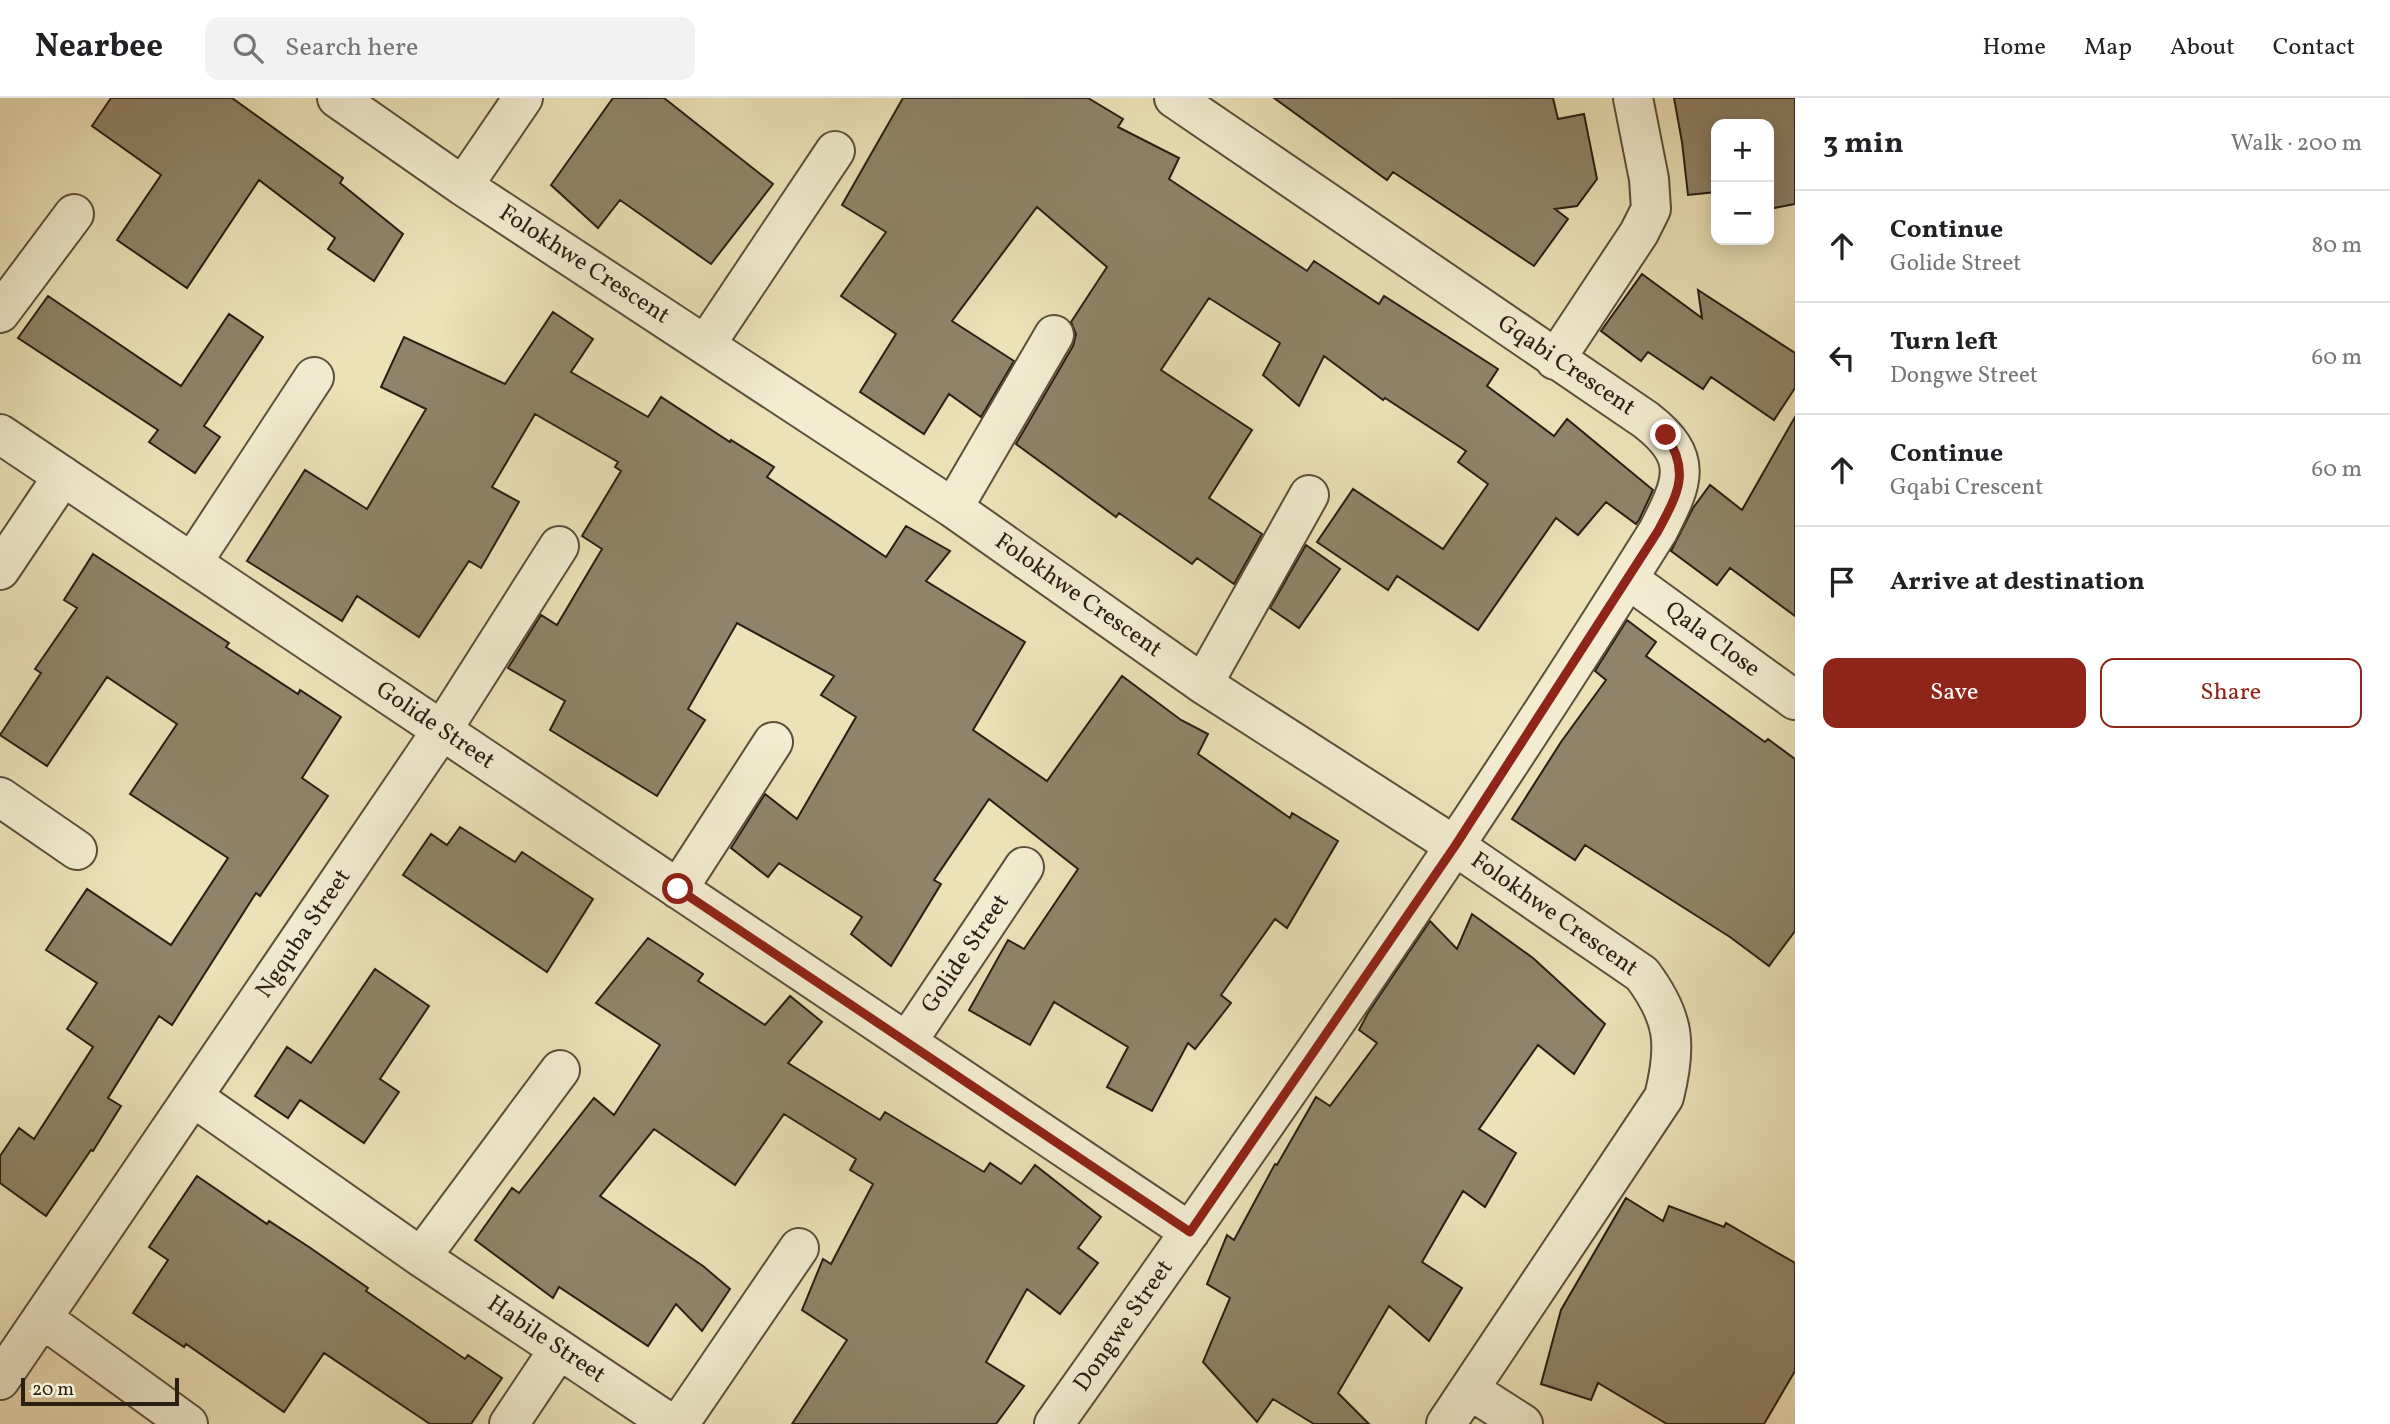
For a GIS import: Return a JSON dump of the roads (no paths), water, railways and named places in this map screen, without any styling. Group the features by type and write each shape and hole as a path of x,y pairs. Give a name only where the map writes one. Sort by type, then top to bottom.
{"street":[{"name":"Folokhwe Crescent","path":"337,98 463,186 953,508 1203,684 1455,846 1642,974 1659,997 1666,1014 1671,1042 1671,1070 1664,1097 1446,1424"},
{"path":"463,186 523,98"},
{"name":"Gqabi Crescent","path":"1174,98 1646,420 1666,435 1677,452 1680,476 1675,498 1658,531 1455,846"},
{"path":"1555,360 1639,233 1651,209 1649,178 1633,98"},
{"path":"706,344 835,151"},
{"path":"0,313 74,214"},
{"path":"953,508 1054,335"},
{"path":"192,563 314,377"},
{"name":"Golide Street","path":"0,434 1190,1232"},
{"path":"0,570 63,476"},
{"path":"1203,684 1309,495"},
{"name":"Ngquba Street","path":"0,1380 442,730 559,546"},
{"name":"Qala Close","path":"1628,579 1795,700"},
{"path":"678,889 773,742"},
{"path":"0,797 77,850"},
{"name":"Dongwe Street","path":"1054,1424 1190,1232 1455,846"},
{"name":"Golide Street","path":"907,1042 1024,867"},
{"path":"421,1257 560,1070"},
{"name":"Habile Street","path":"193,1097 421,1257 671,1424"},
{"path":"679,1424 799,1248"},
{"path":"42,1318 188,1424"},
{"path":"509,1424 558,1349"},
{"path":"1470,1390 1523,1424"}]}
